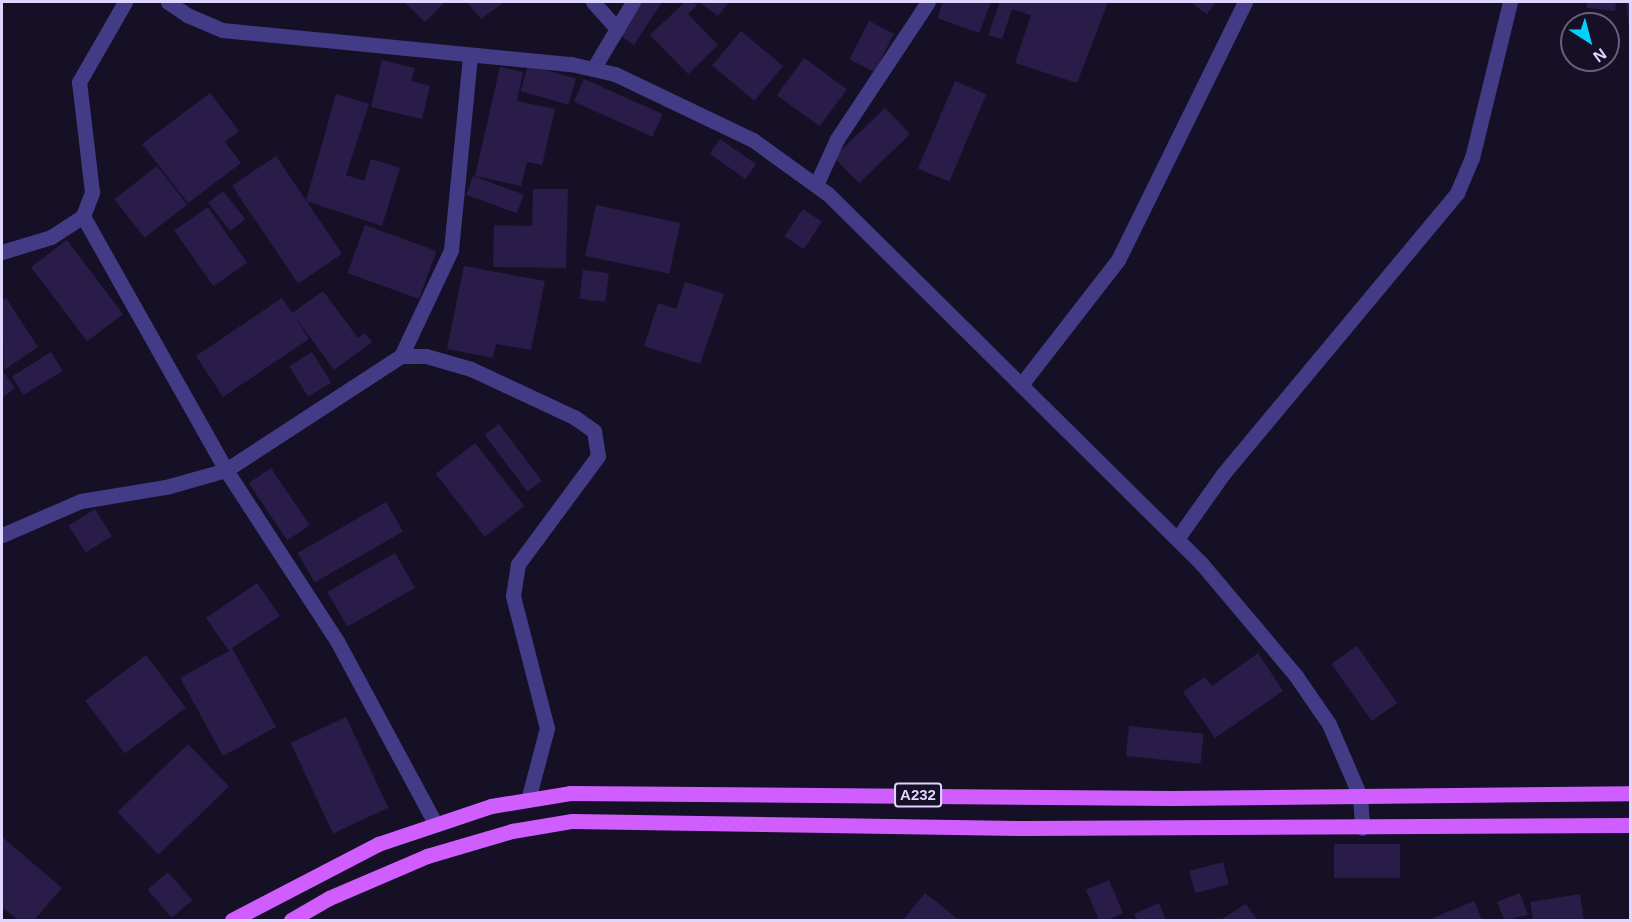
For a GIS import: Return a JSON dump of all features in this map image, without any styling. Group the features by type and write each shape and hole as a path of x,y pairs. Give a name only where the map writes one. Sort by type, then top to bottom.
{"main road":[{"name":"A232","path":"232,921 378,844 491,806 570,793 731,792 1172,798 1630,793"},
{"name":"A232","path":"291,921 329,898 427,856 512,831 572,821 1025,828 1630,825"}],"street":[{"path":"2,252 51,237 83,216 92,192 79,82 124,2"},
{"path":"168,2 187,15 222,30 470,55 593,69 615,74 753,140 816,185 1177,539 1296,676 1329,724 1360,796 1362,828"},
{"path":"593,2 617,29"},
{"path":"593,69 633,2"},
{"path":"816,185 837,139 928,2"},
{"path":"1021,385 1118,260 1245,2"},
{"path":"1177,539 1223,474 1457,193 1472,158 1510,2"},
{"path":"2,535 81,501 166,487 226,470 401,356 451,250 470,55"},
{"path":"83,216 226,470 337,641 435,823"},
{"path":"401,356 426,356 471,369 574,417 594,431 598,456 518,564 513,596 547,728 528,800"}],"building":[{"path":"404,2 442,2 444,3 425,22"},
{"path":"467,2 504,2 481,19"},
{"path":"639,2 662,2 634,45 618,34"},
{"path":"685,2 698,4 688,14 718,45 688,74 650,35"},
{"path":"699,2 729,2 718,16"},
{"path":"943,2 991,2 979,33 937,18"},
{"path":"1000,2 1108,2 1077,83 1015,63 1031,15 1012,9 1002,39 988,35"},
{"path":"1190,2 1216,2 1207,14"},
{"path":"1587,2 1616,2 1615,11 1587,8"},
{"path":"1626,2 1630,2 1630,26 1629,26"},
{"path":"869,21 894,34 874,72 849,59"},
{"path":"741,31 783,66 754,101 712,65"},
{"path":"804,58 847,89 820,126 777,95"},
{"path":"382,60 415,68 411,81 430,86 422,119 371,107"},
{"path":"528,65 576,79 569,105 521,91"},
{"path":"500,67 523,72 517,101 555,109 542,165 527,162 521,186 475,176"},
{"path":"584,79 663,114 652,137 574,102"},
{"path":"955,81 986,94 949,182 918,168"},
{"path":"210,93 239,131 225,142 241,163 188,203 142,144"},
{"path":"336,94 369,104 346,175 364,181 371,159 400,168 382,226 306,201"},
{"path":"885,108 910,134 859,183 834,157"},
{"path":"720,139 756,164 746,179 710,154"},
{"path":"276,156 342,254 298,283 232,186"},
{"path":"157,166 187,205 145,238 114,199"},
{"path":"473,176 524,194 517,213 466,195"},
{"path":"533,189 568,189 566,268 493,267 494,225 532,226"},
{"path":"223,191 245,219 230,231 208,203"},
{"path":"596,205 680,223 669,274 585,256"},
{"path":"208,207 247,263 213,286 174,231"},
{"path":"803,209 822,222 804,249 785,236"},
{"path":"365,225 436,251 419,299 348,273"},
{"path":"67,240 123,314 87,341 31,267"},
{"path":"464,266 545,281 531,350 496,344 493,358 447,349"},
{"path":"583,270 609,273 605,302 579,299"},
{"path":"685,282 724,294 700,364 644,346 658,303 676,309"},
{"path":"323,291 358,338 365,333 372,342 334,370 296,318 309,339 223,397 196,356 282,298 292,313"},
{"path":"6,298 38,347 4,370 2,301"},
{"path":"51,352 63,371 24,395 12,376"},
{"path":"312,352 331,383 308,397 289,366"},
{"path":"2,370 15,388 2,398"},
{"path":"499,424 542,481 527,492 485,435"},
{"path":"475,443 524,506 485,537 436,474"},
{"path":"271,468 310,525 287,540 249,483"},
{"path":"386,502 403,531 315,582 298,553"},
{"path":"95,509 112,536 86,553 69,525"},
{"path":"395,553 415,588 347,627 327,592"},
{"path":"257,583 280,616 232,648 276,727 223,756 180,678 229,651 206,618"},
{"path":"1357,646 1397,703 1372,721 1332,664"},
{"path":"1258,653 1283,691 1215,738 1183,692 1205,677 1212,686"},
{"path":"146,655 186,708 125,753 85,701"},
{"path":"346,717 388,808 333,833 291,743"},
{"path":"1129,726 1204,734 1200,764 1126,756"},
{"path":"188,744 229,786 158,855 118,812"},
{"path":"2,837 62,888 34,920 18,920 2,907"},
{"path":"1334,844 1400,844 1400,878 1334,878"},
{"path":"1223,862 1229,884 1195,893 1189,871"},
{"path":"168,872 192,900 172,918 148,890"},
{"path":"1109,880 1123,913 1107,920 1099,920 1086,890"},
{"path":"925,893 959,920 903,920"},
{"path":"1520,893 1528,915 1504,920 1497,902"},
{"path":"1580,894 1584,920 1533,920 1530,902"},
{"path":"1474,901 1482,920 1428,920"},
{"path":"1159,903 1166,920 1137,920 1134,914"},
{"path":"1246,904 1257,920 1220,920"}]}
